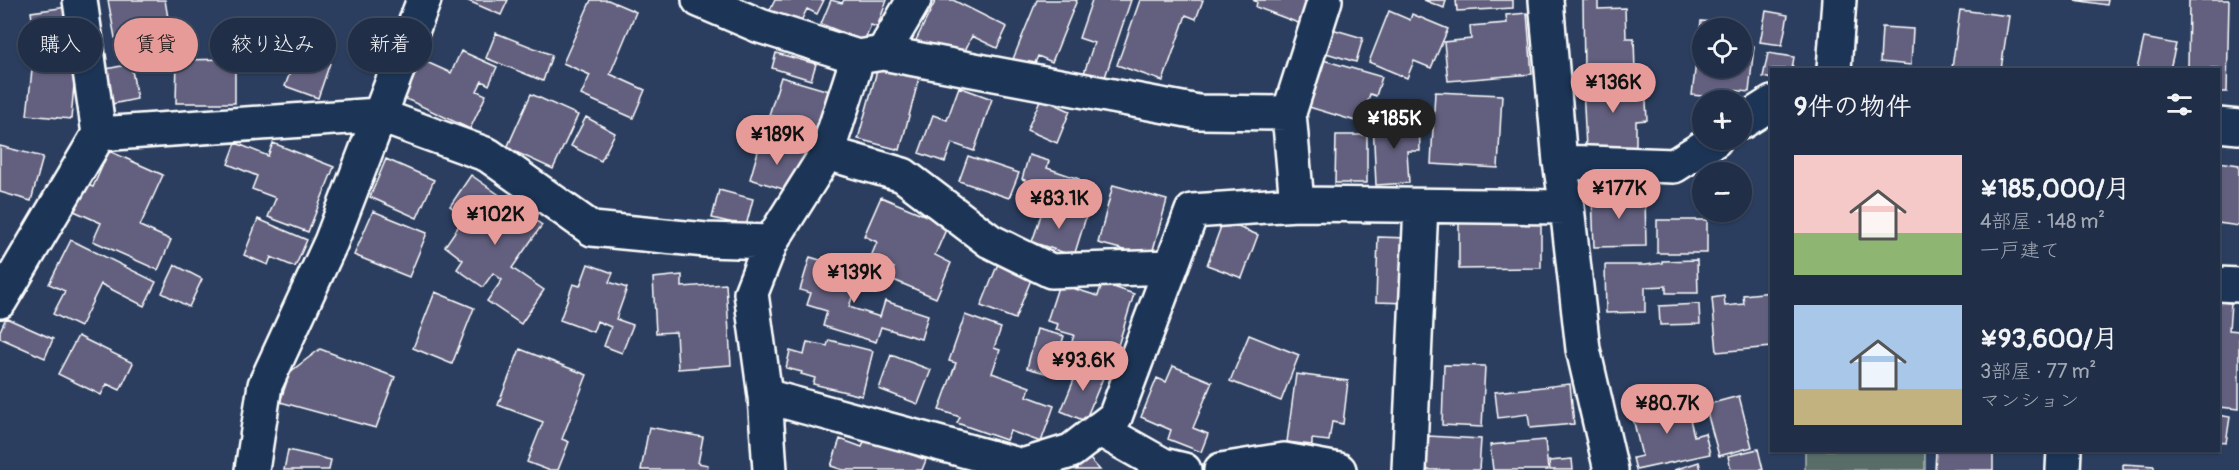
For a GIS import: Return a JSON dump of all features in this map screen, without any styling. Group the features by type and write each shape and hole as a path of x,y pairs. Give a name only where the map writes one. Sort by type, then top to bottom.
{"street":[{"path":"0,301 99,134 80,0"},
{"path":"252,470 265,385 331,242 424,0"},
{"path":"699,0 760,26 871,55 1198,112 1289,113"},
{"path":"770,470 765,396 751,293 771,242 826,153 871,55 914,0"},
{"path":"1297,204 1289,113 1325,0"},
{"path":"1546,0 1560,162 1582,350 1611,470"},
{"path":"1834,68 1839,0"},
{"path":"1752,116 1770,104"},
{"path":"99,134 378,115 488,155 592,229 706,240 771,242"},
{"path":"2220,125 2239,127"},
{"path":"1560,162 1674,166 1699,150"},
{"path":"826,153 903,175 990,241 1051,271 1171,267"},
{"path":"765,396 1023,468 1071,451 1115,417 1192,211 1297,204 1567,207"},
{"path":"1409,470 1421,206"},
{"path":"2220,284 2239,285"},
{"path":"1099,429 1163,465 1184,470"},
{"path":"2063,470 2064,452"},
{"path":"1221,470 1284,460 1340,470"}],"green space":[{"path":"1805,452 1925,452 1925,470 1805,470"}],"building":[{"path":"108,0 165,0 168,18 114,18 114,33"},
{"path":"466,0 508,0 501,15"},
{"path":"591,0 608,0 636,12 610,74 645,90 633,118 581,95 590,75 563,63"},
{"path":"775,0 824,0 817,14 807,9 799,25 769,12"},
{"path":"831,0 842,3 844,0 887,0 877,27 871,25 864,41 821,24"},
{"path":"936,0 953,0 1007,27 997,48 972,36 961,59 915,42"},
{"path":"1037,0 1077,0 1052,62 1038,56 1033,68 1013,59"},
{"path":"1092,0 1131,0 1104,80 1084,73 1094,43 1079,38"},
{"path":"1140,0 1203,0 1196,19 1186,15 1163,81 1117,65"},
{"path":"1253,0 1311,0 1301,24 1256,7 1257,2"},
{"path":"1424,0 1446,0 1444,8"},
{"path":"1456,0 1513,0 1513,8 1457,11"},
{"path":"1583,0 1598,0 1598,9 1625,8 1626,38 1634,38 1635,72 1584,73"},
{"path":"2074,0 2108,0 2107,5"},
{"path":"2189,0 2229,0 2227,92 2220,92 2220,68 2188,68"},
{"path":"67,7 69,18 32,18 31,12"},
{"path":"1960,10 2009,16 2001,68 1952,68"},
{"path":"1389,11 1410,20 1412,14 1448,29 1431,68 1414,61 1407,78 1369,62"},
{"path":"1766,11 1788,15 1782,45 1760,42"},
{"path":"1527,13 1532,74 1448,81 1444,42 1471,39 1470,26 1507,23 1506,15"},
{"path":"1882,27 1913,29 1911,65 1880,62"},
{"path":"1332,29 1363,38 1356,62 1326,53"},
{"path":"496,33 552,55 543,81 486,58"},
{"path":"2144,38 2176,44 2170,68 2137,68"},
{"path":"461,51 497,67 489,85 482,81 477,91 486,95 470,129 404,98 416,72 432,72 432,64 451,73"},
{"path":"776,53 816,64 811,80 772,68"},
{"path":"1768,53 1794,57 1792,68 1770,68 1770,79 1763,77"},
{"path":"210,59 210,72 235,72 235,103 176,103 177,72 198,72 198,60"},
{"path":"1323,60 1382,77 1376,96 1370,94 1362,123 1309,107"},
{"path":"114,67 114,72 132,72 137,99 112,104 106,69"},
{"path":"878,67 919,78 900,150 858,139"},
{"path":"32,72 75,73 71,119 27,115"},
{"path":"290,72 327,72 318,98 285,86"},
{"path":"781,77 829,91 818,129 769,115"},
{"path":"1694,78 1751,78 1749,90 1693,90"},
{"path":"1645,82 1647,120 1636,121 1636,147 1586,149 1583,85"},
{"path":"959,87 992,99 974,151 952,143 945,162 919,153 933,115 947,120"},
{"path":"1435,92 1502,95 1498,168 1431,164"},
{"path":"531,94 578,115 553,169 507,148"},
{"path":"1041,98 1070,111 1057,143 1027,130"},
{"path":"586,117 615,133 601,161 571,146"},
{"path":"1419,120 1420,151 1407,151 1409,183 1376,185 1373,122"},
{"path":"1336,135 1367,135 1367,183 1335,183"},
{"path":"761,141 805,154 793,192 750,179"},
{"path":"236,143 268,156 273,143 334,167 308,232 268,217 276,198 252,189 257,176 228,164"},
{"path":"0,146 43,157 31,201 0,192"},
{"path":"109,151 163,175 140,226 171,240 158,270 93,241 101,223 74,211 85,184 93,187"},
{"path":"1029,155 1049,161 1047,168 1079,179 1072,203 1039,192 1041,186 1022,179"},
{"path":"968,156 1019,173 1009,198 959,181"},
{"path":"386,159 434,180 417,218 370,197"},
{"path":"2220,162 2239,165 2239,226 2220,223"},
{"path":"471,175 542,225 512,268 544,290 521,324 487,301 502,280 493,273 483,287 457,269 463,260 445,246 465,217 450,206"},
{"path":"1113,185 1167,200 1151,257 1098,243"},
{"path":"719,190 753,199 746,226 712,218"},
{"path":"1645,194 1646,246 1594,247 1592,195"},
{"path":"881,197 948,225 935,255 951,263 936,298 889,278 894,268 870,259 877,242 864,236"},
{"path":"1045,203 1086,217 1074,256 1032,242"},
{"path":"373,211 427,233 409,277 354,255"},
{"path":"258,219 307,240 295,267 271,257 268,265 244,255"},
{"path":"1541,220 1541,268 1459,269 1459,221"},
{"path":"1657,220 1707,222 1707,253 1657,253"},
{"path":"1223,221 1258,235 1242,278 1207,265"},
{"path":"1378,237 1409,238 1408,303 1376,302"},
{"path":"71,240 156,282 144,306 101,284 80,327 53,314 65,291 49,284"},
{"path":"1001,256 1035,270 1015,319 981,306"},
{"path":"810,257 860,272 849,307 880,317 885,301 928,315 921,339 881,327 876,342 823,326 827,311 807,305 811,293 800,290"},
{"path":"1697,260 1698,293 1666,293 1666,286 1645,287 1645,312 1606,313 1605,265 1645,265 1662,263 1662,261"},
{"path":"588,264 613,273 609,282 627,288 616,319 633,325 622,353 604,346 611,327 597,321 593,332 560,320 573,284 580,286"},
{"path":"175,265 202,279 189,307 162,293"},
{"path":"682,275 682,287 726,284 731,365 678,369 676,332 656,333 653,278"},
{"path":"1102,283 1134,294 1112,365 1076,354 1078,349 1070,348 1074,335 1056,330 1058,324 1047,321 1059,284 1098,296"},
{"path":"435,292 474,308 452,364 413,348"},
{"path":"1770,292 1770,347 1717,352 1712,298 1724,296 1725,306 1744,304 1743,295"},
{"path":"2220,302 2231,303 2229,330 2239,331 2239,409 2220,407"},
{"path":"1699,304 1700,324 1660,325 1659,306"},
{"path":"965,315 1001,328 994,348 1000,350 992,373 1030,387 1027,396 1054,406 1041,442 1010,431 1006,440 957,423 960,417 939,410 956,363 949,361"},
{"path":"6,318 53,339 45,358 0,338 0,331"},
{"path":"1037,329 1064,336 1059,352 1066,354 1060,377 1027,368"},
{"path":"1249,335 1299,355 1281,401 1230,381"},
{"path":"78,336 133,363 120,390 107,384 101,395 58,374"},
{"path":"829,340 873,351 862,396 813,384 815,378 786,368 790,351 804,355 807,342 827,346"},
{"path":"320,349 395,377 376,428 280,402 290,372"},
{"path":"520,349 587,375 562,439 569,442 558,470 548,470 527,462 543,422 498,405"},
{"path":"891,355 931,370 918,404 879,389"},
{"path":"1081,363 1105,373 1085,421 1061,411"},
{"path":"1444,365 1485,366 1482,427 1442,425"},
{"path":"1173,366 1212,382 1193,428 1208,434 1201,452 1168,439 1171,430 1141,417 1157,378 1166,382"},
{"path":"1296,374 1348,381 1343,424 1332,422 1329,441 1312,439 1312,445 1287,442"},
{"path":"1570,384 1574,424 1530,428 1528,414 1498,418 1495,392"},
{"path":"1739,396 1752,447 1719,456 1705,405"},
{"path":"1685,398 1694,436 1705,433 1710,454 1636,470 1633,458 1642,456 1631,410"},
{"path":"2220,415 2230,417 2226,443 2220,442"},
{"path":"649,427 703,437 698,463 708,465 707,470 641,470"},
{"path":"1428,436 1481,439 1479,470 1423,470 1427,468"},
{"path":"866,437 926,460 922,470 843,470 831,466 840,439 862,447"},
{"path":"1545,440 1548,470 1493,470 1490,445"},
{"path":"1758,449 1763,470 1731,470 1728,456"},
{"path":"288,450 331,460 329,470 284,470"},
{"path":"1936,452 1993,452 1993,470 1935,470"},
{"path":"1089,458 1100,470 1076,470"},
{"path":"1572,459 1573,470 1550,470 1549,461"},
{"path":"1699,462 1701,470 1674,470"},
{"path":"2123,464 2154,466 2154,470 2123,470"}]}
